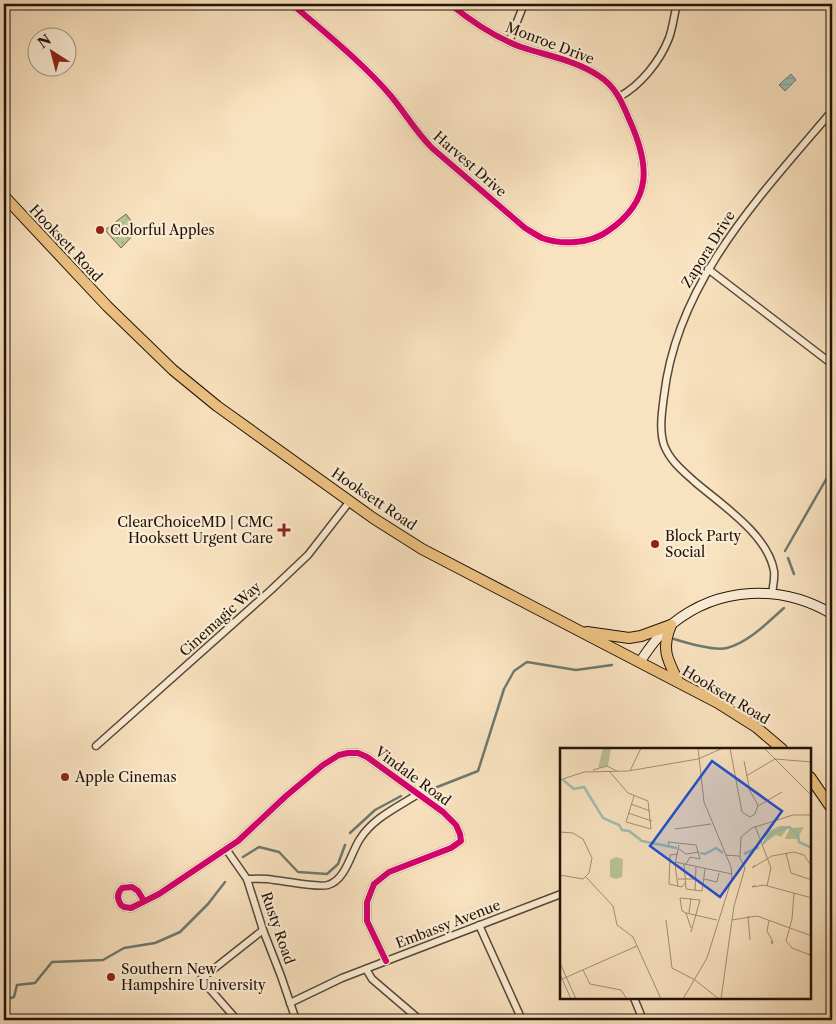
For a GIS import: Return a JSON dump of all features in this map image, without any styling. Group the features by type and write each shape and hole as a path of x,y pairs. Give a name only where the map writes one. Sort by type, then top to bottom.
{"main road":[{"name":"Hooksett Road","path":"4,196 101,300 173,370 217,406 350,501 422,549 678,681 756,727 781,748"},
{"path":"580,631 629,638 641,636 670,625 693,610 718,599 745,594 772,593 809,602 832,614"},
{"path":"640,662 650,646 670,625"},
{"path":"670,625 665,648 667,658 678,681"},
{"path":"811,778 832,809"}],"street":[{"name":"Harvest Drive","path":"292,4 372,76 391,96 419,135 432,148 525,228 542,238 560,242"},
{"name":"Monroe Drive","path":"450,4 485,30 509,42 550,54 586,68 602,78 619,97 637,136 642,154 645,172 642,191 633,208 621,222 606,233 579,241 560,242"},
{"path":"509,42 524,4"},
{"path":"619,97 630,91 655,62 669,38 677,4"},
{"name":"Zapora Drive","path":"772,593 775,579 774,570 771,558 762,543 671,459 662,435 662,406 668,369 679,332 693,297 708,269 737,225 760,195 832,111"},
{"path":"708,269 832,364"},
{"name":"Cinemagic Way","path":"96,746 278,584 314,548 350,501"},
{"name":"Vindale Road","path":"144,901 159,894 238,841 323,765 339,755 358,753 367,757 444,812 456,826 461,841 451,848 389,872 374,884 367,902 368,921 386,961"},
{"path":"247,879 271,879 328,886 342,874 365,832 379,819 418,794"},
{"name":"Rusty Road","path":"226,850 247,879 263,930 282,976 296,1020"},
{"name":"Embassy Avenue","path":"290,1003 318,988 560,894"},
{"path":"479,925 522,1020"},
{"path":"237,1020 201,979 263,930"},
{"path":"366,969 372,979 420,1020"},
{"path":"634,999 643,1020"}],"green space":[{"path":"126,214 138,230 121,248 105,230"}],"water":[{"path":"791,74 796,80 785,91 779,85"}],"waterway":[{"path":"785,551 832,469"},
{"path":"788,558 794,574"},
{"path":"674,639 708,648 727,648 750,637 784,608"},
{"path":"427,791 478,771 504,689 514,671 527,662 576,670 612,665"},
{"path":"350,833 375,810 401,796"},
{"path":"243,857 259,847 279,852 298,872 327,874 338,864 345,845"},
{"path":"4,1000 14,997 17,985 35,983 52,962 103,960 124,948 155,943 180,932 208,904 225,882"}],"cycle path":[{"path":"292,4 380,83 432,148 525,228 542,238 558,242 584,241 593,239 608,231 623,219 633,207 640,194 643,181 641,152 636,136 624,107 614,90 605,80 580,66 521,47 492,34 450,4"},
{"path":"144,901 138,891 132,887 122,888 118,894 121,905 131,908 159,894 238,841 286,796 323,765 339,755 358,753 367,757 443,812 456,825 461,841 451,848 389,872 374,884 367,902 367,921 386,961"}],"place":[{"name":"Colorful Apples","path":"100,230"},
{"name":"ClearChoiceMD | CMC Hooksett Urgent Care","path":"284,530"},
{"name":"Block Party Social","path":"655,544"},
{"name":"Apple Cinemas","path":"65,777"},
{"name":"Southern New Hampshire University","path":"111,977"}]}
